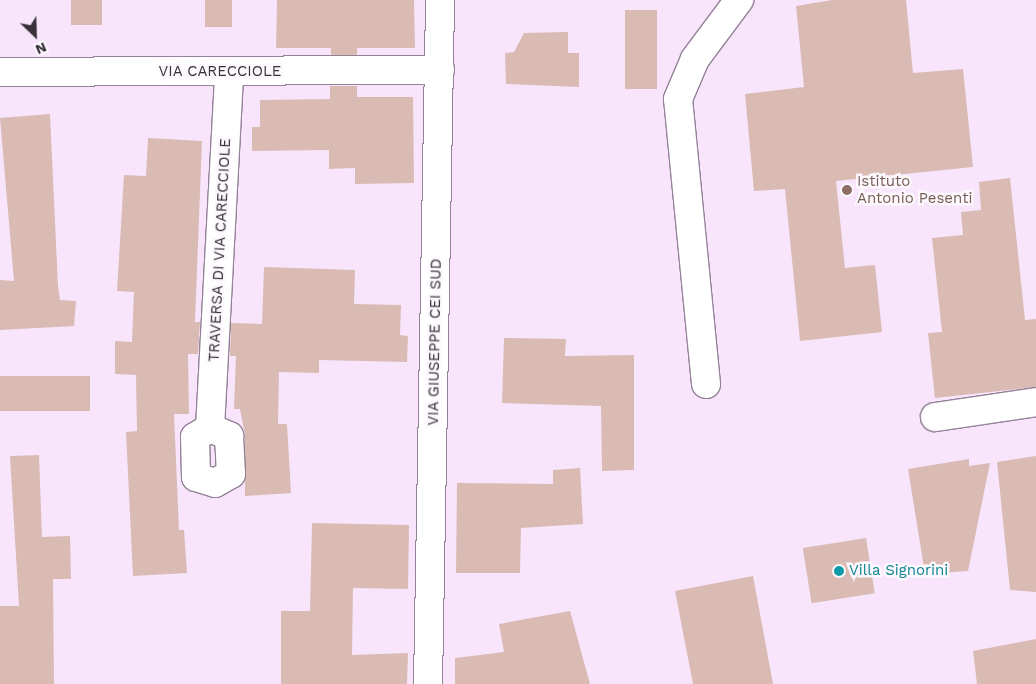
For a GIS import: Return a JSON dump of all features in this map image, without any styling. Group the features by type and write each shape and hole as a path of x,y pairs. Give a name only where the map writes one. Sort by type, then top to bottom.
{"street":[{"name":"VIA GIUSEPPE CEI SUD","path":"428,684 440,0"},
{"path":"706,384 678,99 695,59 739,0"},
{"name":"VIA CARECCIOLE","path":"0,72 440,70"},
{"name":"TRAVERSA DI VIA CARECCIOLE","path":"210,428 229,72"},
{"path":"935,417 1036,402"}],"building":[{"path":"71,0 102,0 102,25 71,25"},
{"path":"205,0 232,0 232,27 205,27"},
{"path":"277,0 414,0 415,48 357,48 357,55 331,55 331,48 276,48"},
{"path":"832,0 906,0 913,73 963,69 973,167 836,181 845,268 875,265 882,332 800,341 785,189 754,191 745,94 804,87 796,6"},
{"path":"625,10 657,10 657,89 625,89"},
{"path":"568,32 568,53 579,53 579,87 506,84 505,53 514,52 524,33"},
{"path":"330,86 357,86 357,97 413,97 414,183 355,184 355,168 329,169 329,150 252,151 252,127 260,127 260,100 330,99"},
{"path":"50,114 58,286 60,300 76,301 74,326 0,330 0,280 14,281 0,118"},
{"path":"148,138 202,141 195,322 200,322 198,354 188,354 189,414 174,414 179,530 184,530 187,573 133,576 126,432 137,431 136,375 115,374 115,341 132,342 134,292 117,291 124,175 146,176"},
{"path":"1010,178 1025,320 1036,319 1036,387 935,398 928,333 942,332 932,238 963,235 961,212 981,210 979,182"},
{"path":"264,267 355,270 354,304 401,305 400,335 408,336 407,362 319,360 319,373 279,372 278,424 287,424 291,493 245,496 245,435 240,409 234,409 236,356 230,356 231,323 262,324"},
{"path":"504,338 566,339 565,356 634,355 634,470 602,471 601,406 502,403"},
{"path":"0,376 90,376 90,411 0,411"},
{"path":"39,455 42,537 70,536 71,579 53,579 54,684 0,684 0,606 19,606 10,456"},
{"path":"1036,456 1036,592 1010,590 997,462"},
{"path":"969,459 969,466 990,463 968,571 925,574 908,469"},
{"path":"580,468 583,524 521,528 520,573 456,573 457,483 553,484 553,470"},
{"path":"312,523 409,525 408,589 353,588 352,655 408,653 407,684 281,684 281,611 310,611"},
{"name":"Villa Signorini","path":"866,538 875,593 812,603 803,548"},
{"path":"753,576 773,684 693,684 675,591"},
{"path":"570,611 590,684 455,684 455,658 504,652 499,624"},
{"path":"1036,639 1036,684 977,684 973,651"}],"place":[{"name":"Istituto Antonio Pesenti","path":"847,190"},
{"name":"Villa Signorini","path":"839,571"}]}
